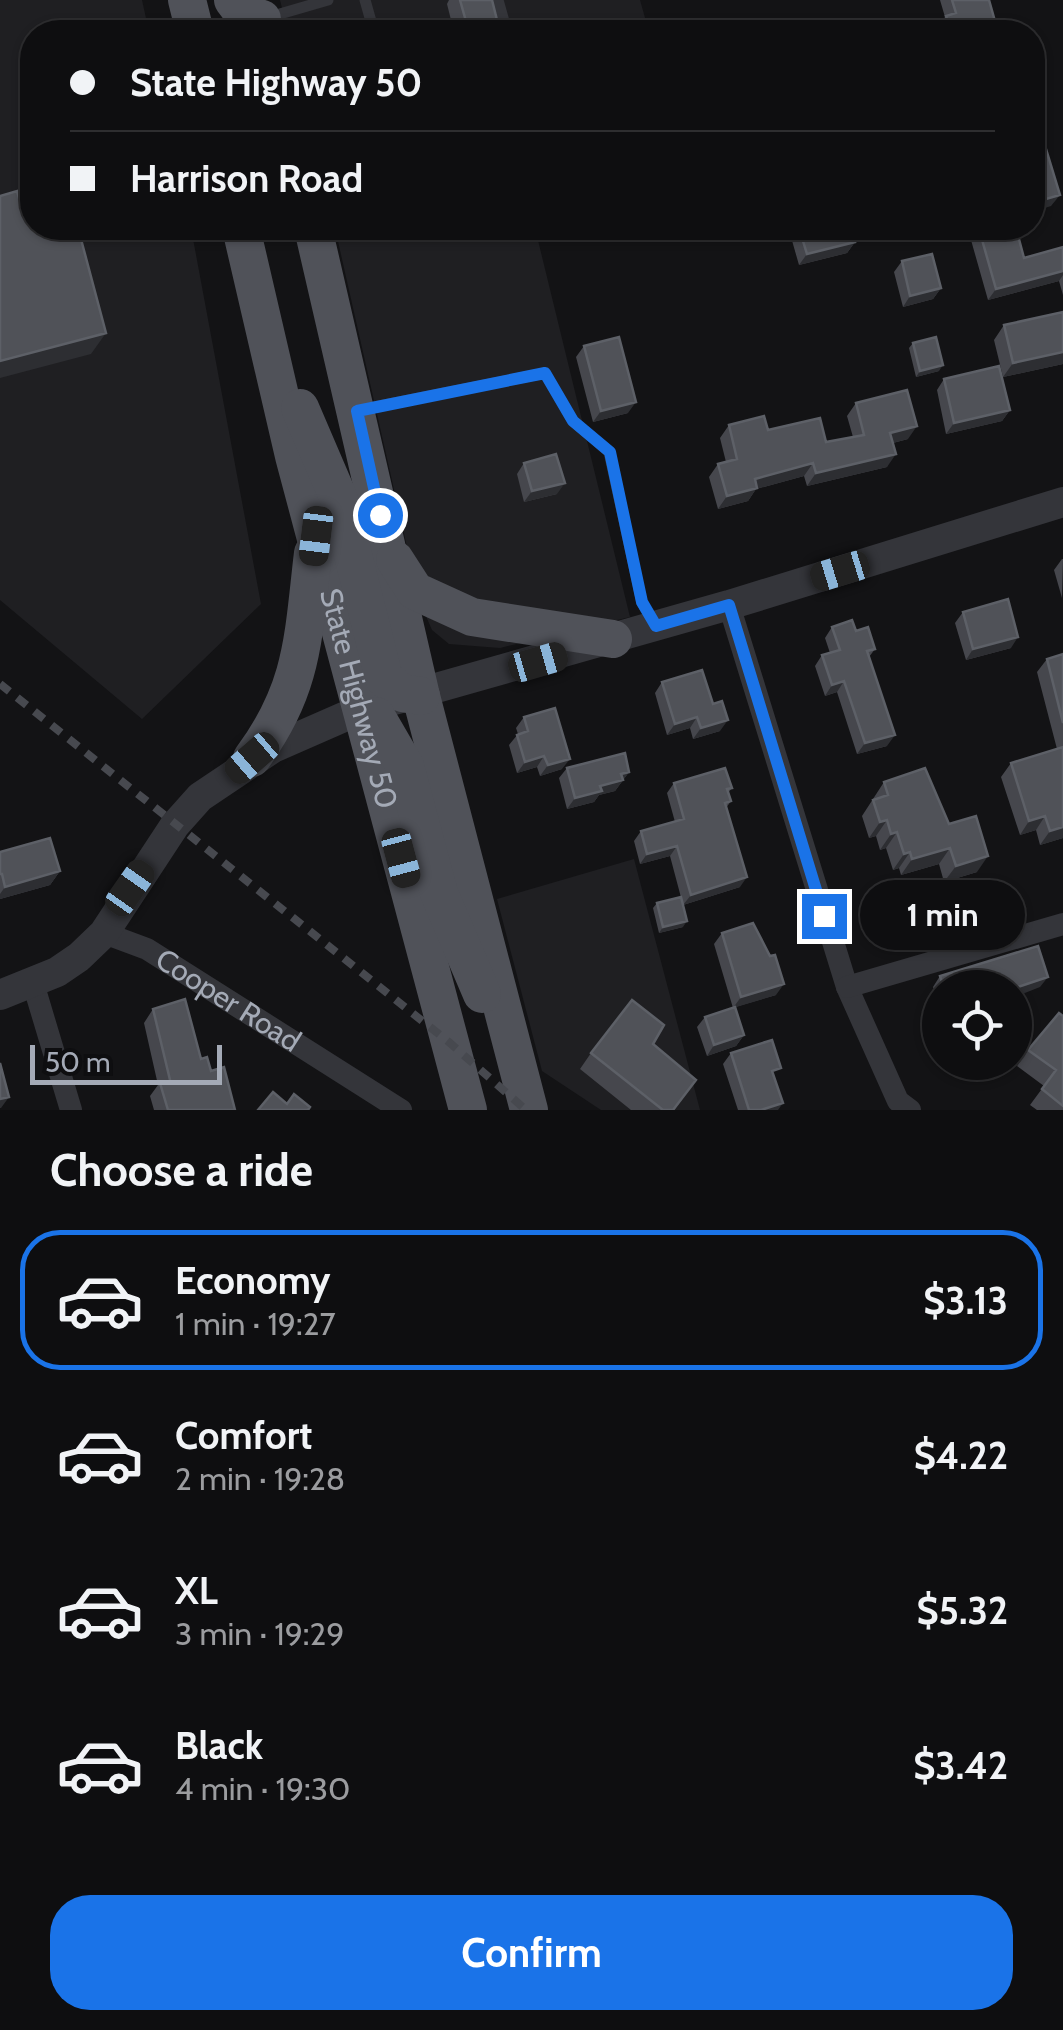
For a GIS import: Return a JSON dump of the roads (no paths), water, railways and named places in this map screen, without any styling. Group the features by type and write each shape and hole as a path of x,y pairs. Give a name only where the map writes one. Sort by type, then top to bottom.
{"main road":[{"name":"State Highway 50","path":"244,240 316,536 468,1110"},
{"name":"State Highway 50","path":"316,240 421,696 528,1110"},
{"path":"267,338 339,500 384,678 402,693 421,696"},
{"path":"252,758 282,718 300,660 316,536"},
{"path":"388,550 414,590 472,618 613,639"},
{"path":"362,710 382,720 397,747 458,945 511,1043"}],"street":[{"path":"0,994 33,983 79,957 104,933 174,825 200,797 252,758 362,710 729,605 1063,502"},
{"path":"729,605 846,987 898,1101 910,1110"},
{"path":"846,987 1063,924"},
{"name":"Cooper Road","path":"104,933 147,949 401,1110"},
{"path":"33,983 71,1110"}],"lane":[{"path":"254,13 328,0"},
{"path":"357,411 545,373 573,421 610,452 642,602 656,626"}],"railway":[{"path":"0,684 450,1043 526,1110"}]}
